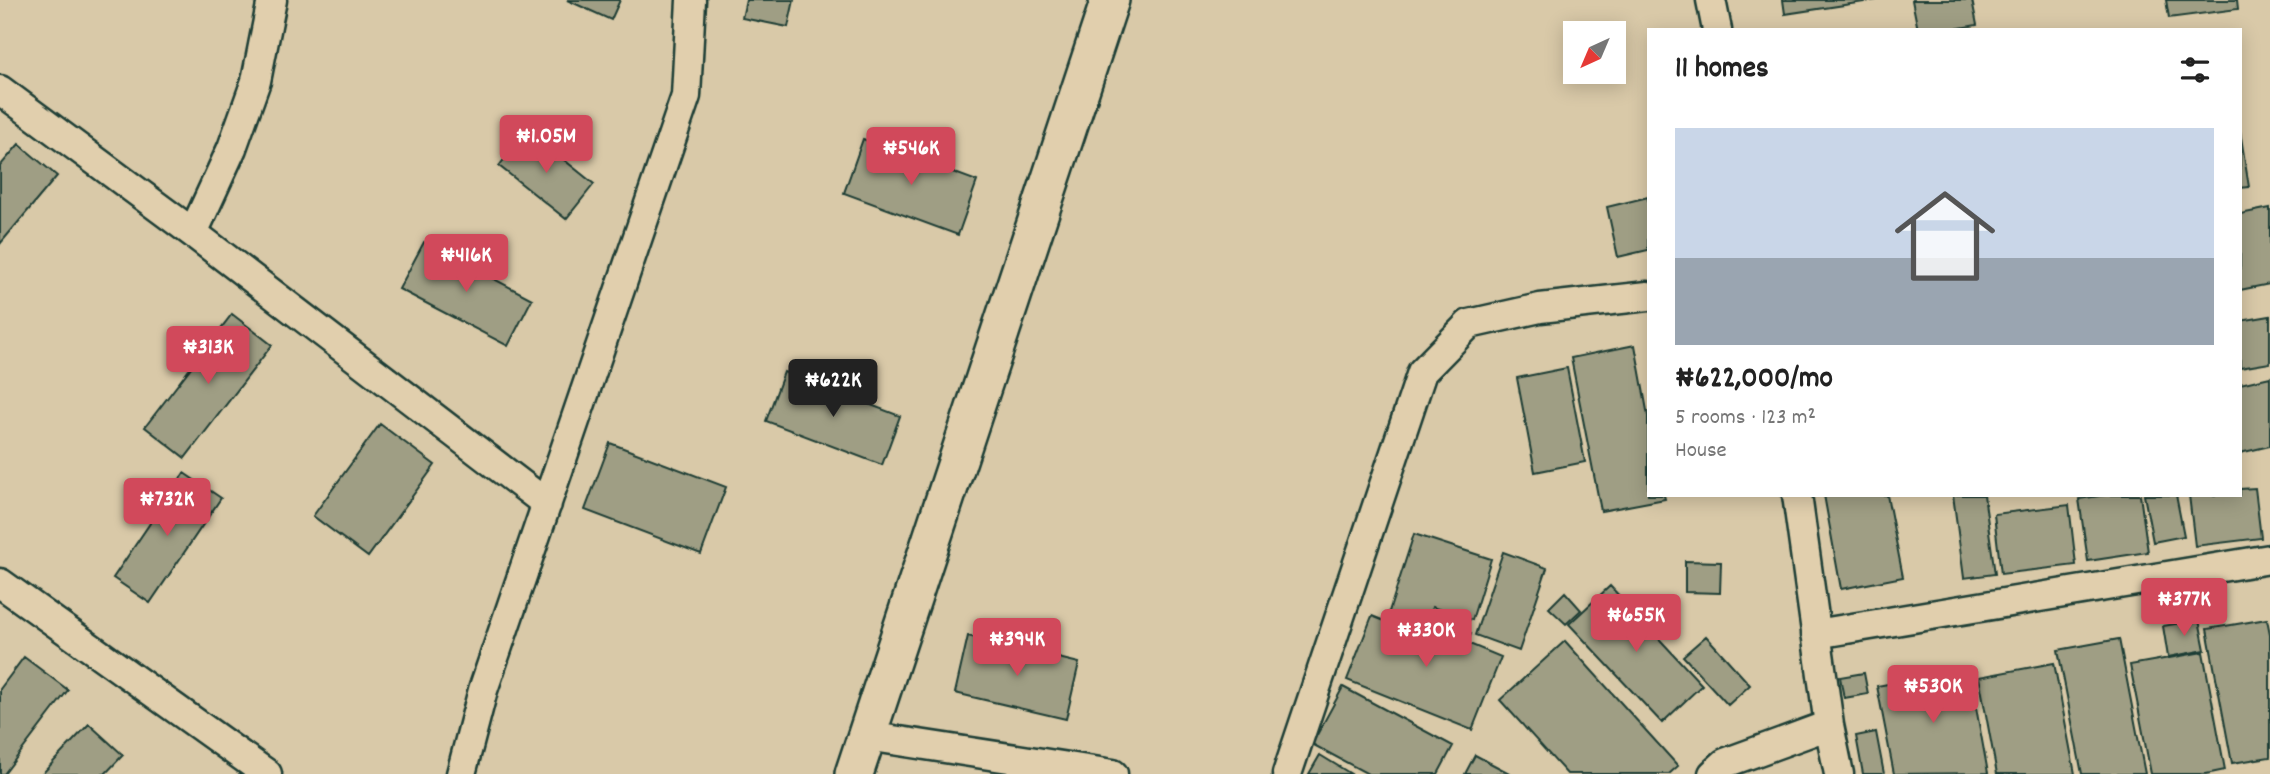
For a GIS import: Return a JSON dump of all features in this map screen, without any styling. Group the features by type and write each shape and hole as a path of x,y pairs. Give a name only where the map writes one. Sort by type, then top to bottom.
{"street":[{"path":"193,233 232,148 256,81 272,0"},
{"path":"461,774 484,690 686,96 691,0"},
{"path":"1712,0 1717,28"},
{"path":"854,774 1114,1"},
{"path":"0,90 193,233 547,504"},
{"path":"1287,774 1422,372 1469,324 1541,308 1647,296"},
{"path":"1797,497 1829,725 1839,774"},
{"path":"1816,634 2270,559"},
{"path":"0,583 267,774"},
{"path":"1713,774 1725,763 1829,725"},
{"path":"867,736 1113,774"}],"building":[{"path":"567,0 620,0 611,20"},
{"path":"746,0 794,0 788,27 742,18"},
{"path":"1783,0 1877,0 1785,14"},
{"path":"1912,0 1972,0 1977,25 1960,28 1918,28"},
{"path":"2166,0 2237,0 2238,9 2169,18"},
{"path":"527,130 594,184 566,219 499,166"},
{"path":"863,139 977,181 958,235 844,193"},
{"path":"2242,143 2249,187 2242,188"},
{"path":"19,144 57,176 0,244 0,166"},
{"path":"1647,197 1647,250 1618,257 1607,207"},
{"path":"2270,208 2270,284 2242,290 2242,214"},
{"path":"424,242 532,299 508,346 399,289"},
{"path":"232,314 272,345 185,458 145,427"},
{"path":"2270,316 2270,363 2242,368 2242,321"},
{"path":"1635,345 1647,411 1647,497 1665,499 1601,511 1571,358"},
{"path":"1567,368 1585,462 1535,472 1517,378"},
{"path":"784,372 900,416 882,465 766,421"},
{"path":"2270,377 2270,446 2242,453 2242,384"},
{"path":"380,424 435,465 368,557 313,516"},
{"path":"610,443 726,487 701,554 585,510"},
{"path":"184,473 221,498 150,603 113,578"},
{"path":"2255,488 2261,538 2195,546 2189,497 2242,497 2242,489"},
{"path":"1824,497 1887,497 1903,577 1841,589"},
{"path":"1953,497 1984,497 1995,574 1964,578"},
{"path":"2140,497 2148,552 2088,561 2079,499"},
{"path":"2144,497 2176,497 2184,536 2153,542"},
{"path":"2069,505 2076,565 2001,574 1994,514"},
{"path":"1414,534 1491,559 1472,620 1432,607 1424,633 1386,621"},
{"path":"1503,552 1547,568 1519,651 1475,635"},
{"path":"1685,561 1721,562 1720,593 1685,592"},
{"path":"1610,586 1702,685 1662,723 1569,624"},
{"path":"1565,592 1581,610 1566,624 1549,608"},
{"path":"1372,616 1425,637 1432,618 1471,634 1467,643 1501,657 1472,730 1347,680"},
{"path":"2267,619 2270,634 2270,757 2232,763 2207,629"},
{"path":"2199,620 2205,650 2168,657 2163,626"},
{"path":"968,636 1079,663 1066,719 955,693"},
{"path":"1706,636 1750,685 1728,705 1683,656"},
{"path":"2119,639 2145,774 2082,774 2058,650"},
{"path":"1565,641 1678,766 1669,774 1567,774 1500,700"},
{"path":"2203,652 2225,770 2206,774 2151,774 2130,665"},
{"path":"24,657 68,690 4,774 0,774 0,689"},
{"path":"2054,663 2075,774 1997,774 1979,677"},
{"path":"1969,669 1988,773 1894,774 1877,686"},
{"path":"1864,673 1868,694 1844,698 1840,677"},
{"path":"1343,687 1453,746 1438,774 1368,774 1312,744"},
{"path":"89,724 123,755 105,774 42,774"},
{"path":"1876,732 1884,774 1863,774 1856,736"},
{"path":"1320,755 1351,774 1309,774"},
{"path":"1475,755 1511,774 1465,774"}]}
